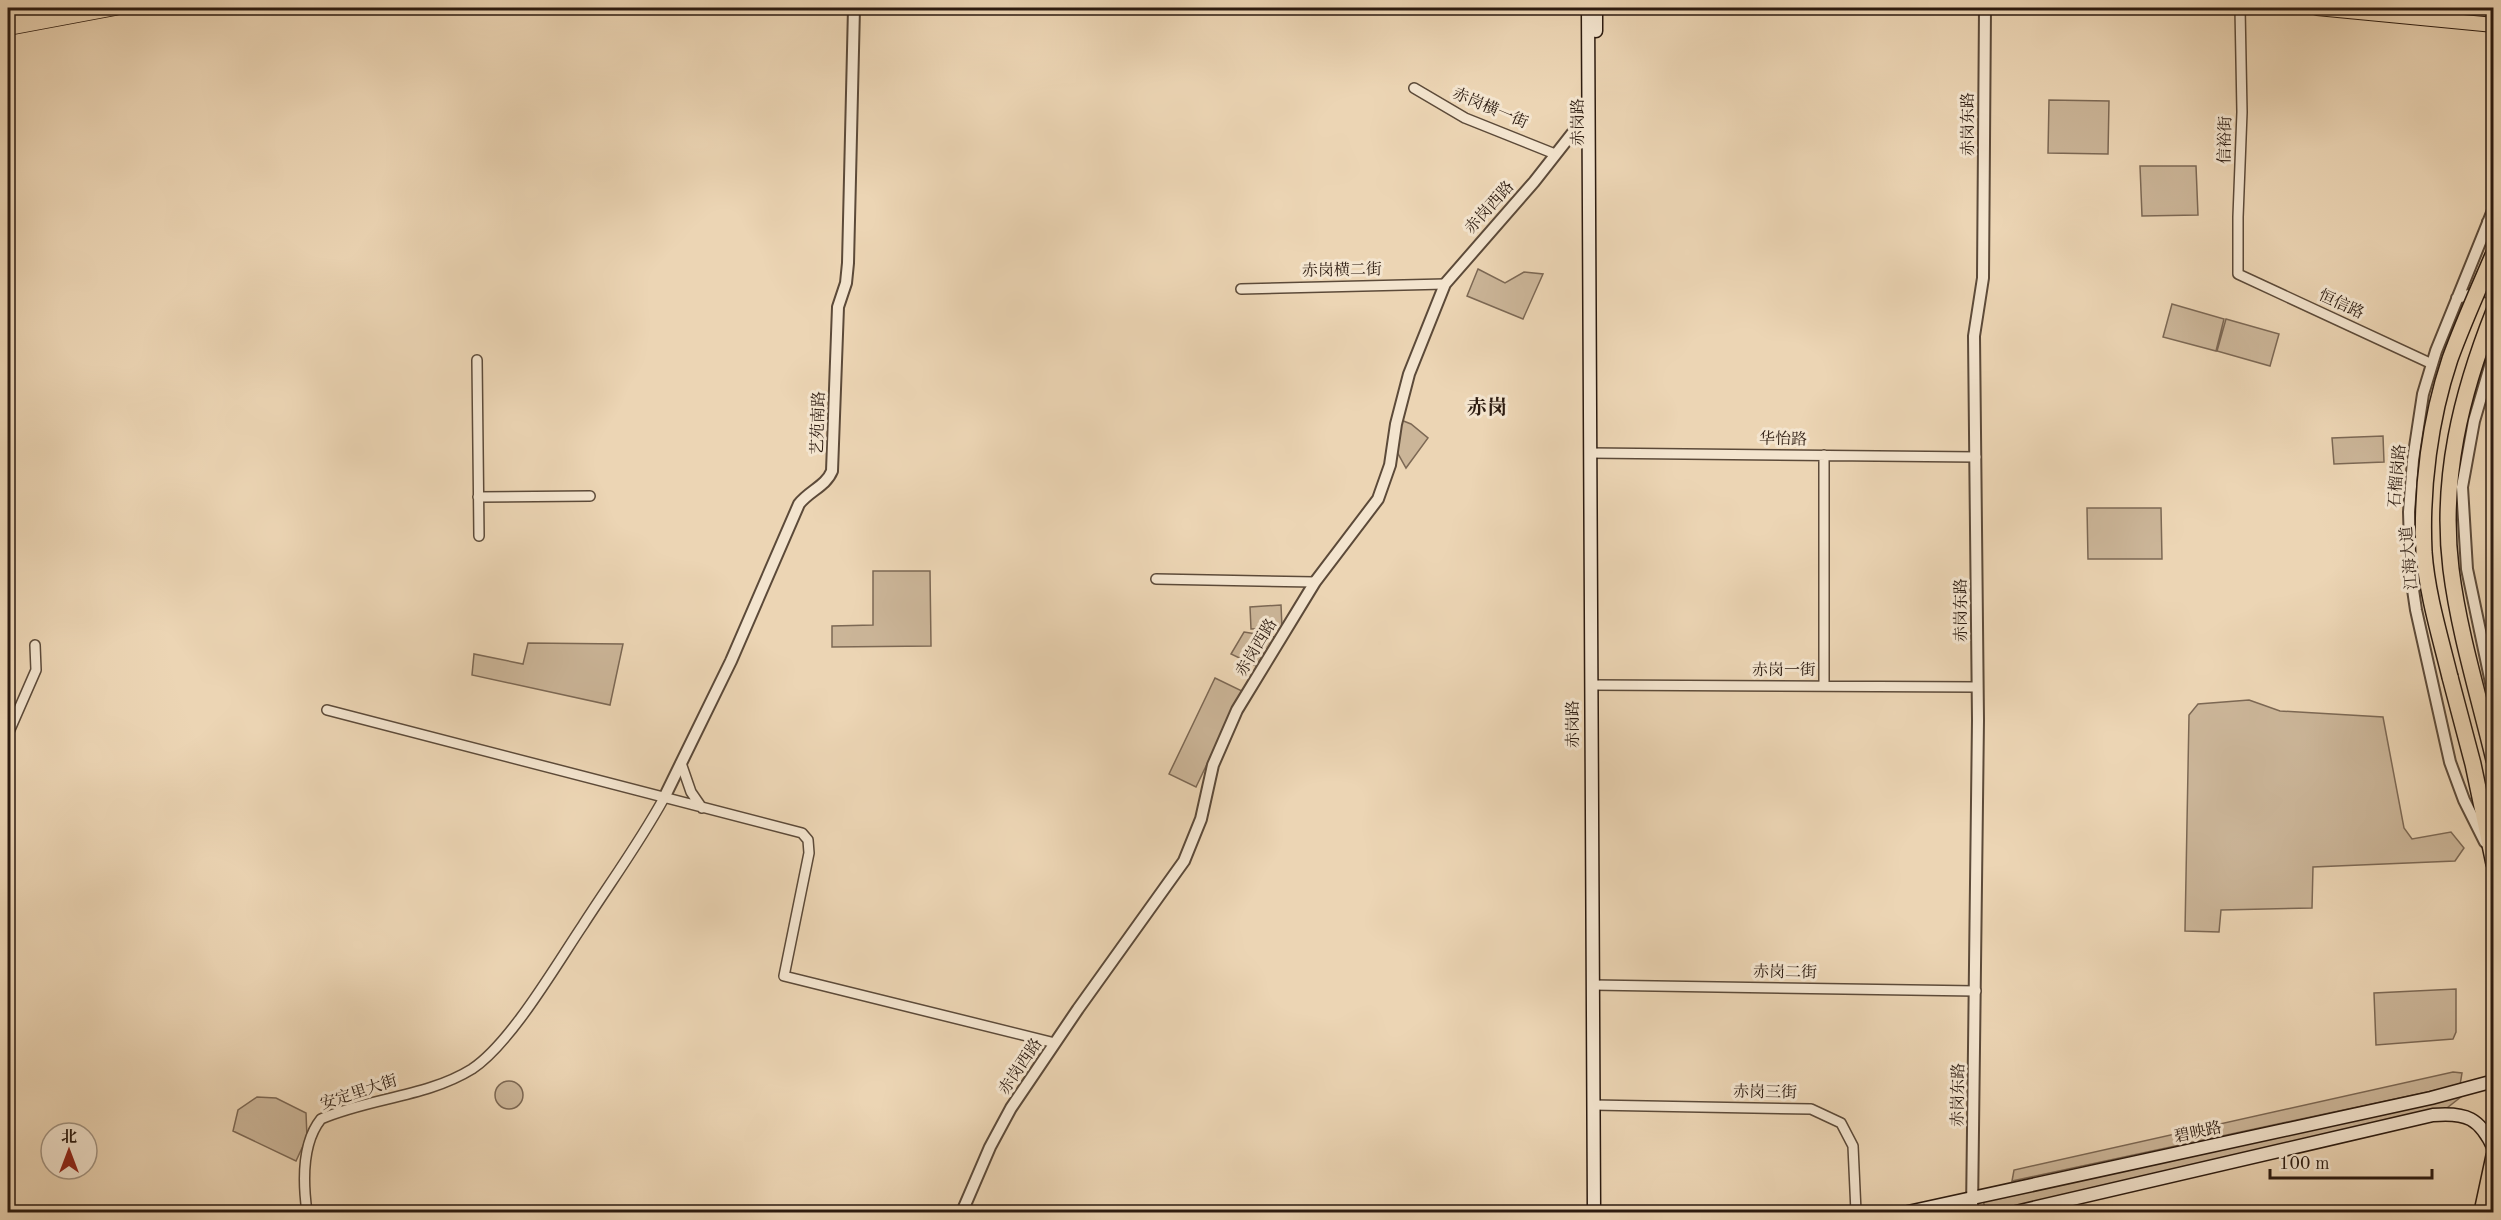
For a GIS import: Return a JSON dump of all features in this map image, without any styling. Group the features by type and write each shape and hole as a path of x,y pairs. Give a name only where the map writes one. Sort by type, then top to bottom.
{"highway":[{"name":"江海大道","path":"2492,859 2473,764 2431,596 2424,553 2426,478 2434,424 2450,359 2493,253"},
{"path":"2493,311 2461,409 2453,451 2448,502 2451,569 2493,760"},
{"path":"2482,1212 2493,1156"}],"main road":[{"path":"8,17 100,8"},
{"path":"8,28 115,8"},
{"name":"赤岗路","path":"1588,8 1594,1212"},
{"name":"赤岗路","path":"1590,236 1595,188 1596,8"},
{"path":"2317,8 2493,25"},
{"path":"2436,20 2493,35"},
{"name":"碧映路","path":"1908,1212 2431,1098 2493,1081"},
{"path":"2016,1212 2433,1115 2451,1113 2471,1119 2486,1131 2493,1149"}],"street":[{"name":"艺苑南路","path":"664,798 730,661 799,504 806,495 826,482 832,471 838,307 846,283 848,263 854,8"},
{"name":"赤岗东路","path":"1972,1212 1976,992 1977,687 1974,336 1983,278 1985,8"},
{"name":"信裕街","path":"2238,274 2242,112 2240,8"},
{"name":"赤岗横一街","path":"1414,88 1466,118 1555,154"},
{"name":"赤岗西路","path":"962,1212 990,1148 1011,1108 1184,861 1201,819 1213,765 1228,729 1269,655 1314,582 1361,522 1385,484 1409,374 1445,284 1534,182 1589,112"},
{"name":"石榴岗路","path":"2492,859 2464,800 2450,762 2418,619 2412,576 2409,512 2413,460 2423,394 2432,364 2493,208"},
{"path":"2488,222 2493,240"},
{"name":"恒信路","path":"2238,274 2432,364"},
{"name":"赤岗横二街","path":"1241,289 1445,284"},
{"path":"2457,298 2484,291 2493,293"},
{"path":"2493,353 2474,421 2462,487 2467,569 2493,697"},
{"path":"477,360 479,536"},
{"name":"华怡路","path":"1590,453 1976,457"},
{"path":"1824,455 1824,686"},
{"path":"478,497 590,496"},
{"path":"1156,579 1314,582"},
{"path":"8,734 36,670 35,645"},
{"name":"赤岗一街","path":"1591,685 1977,687"},
{"path":"327,710 802,833 808,840 809,853 784,976 1055,1043"},
{"path":"681,763 691,792 702,808"},
{"name":"安定里大街","path":"307,1212 304,1167 313,1131 321,1119 418,1090 463,1073 490,1053 527,1008 664,798"},
{"name":"赤岗二街","path":"1593,985 1976,992"},
{"name":"赤岗三街","path":"1593,1105 1811,1109 1841,1124 1853,1146 1857,1212"}],"shaded area":[{"path":"2049,100 2109,101 2108,154 2048,153"},
{"path":"2140,166 2196,166 2198,215 2142,216"},
{"path":"1478,269 1505,283 1524,272 1543,274 1523,319 1467,296"},
{"path":"2172,304 2224,319 2216,351 2163,337"},
{"path":"2226,319 2279,334 2270,366 2217,351"},
{"path":"1401,420 1411,424 1428,438 1406,468 1396,450"},
{"path":"2383,436 2384,462 2334,464 2332,438"},
{"path":"2087,508 2161,508 2162,559 2088,559"},
{"path":"873,571 930,571 931,646 832,647 832,626 873,625"},
{"path":"1281,605 1282,628 1251,629 1250,607"},
{"path":"1244,632 1275,637 1256,666 1231,654"},
{"path":"528,643 623,644 610,705 472,675 474,654 523,664"},
{"path":"1215,678 1242,691 1196,787 1169,774"},
{"path":"2249,700 2280,711 2383,717 2404,828 2412,839 2451,832 2464,848 2455,861 2313,867 2312,908 2221,910 2219,932 2185,931 2189,715 2198,704"},
{"path":"2456,989 2456,1032 2453,1039 2376,1045 2374,993"},
{"path":"2453,1072 2462,1073 2460,1085 2012,1181 2014,1170"},
{"path":"509,1081 519,1085 523,1095 519,1105 509,1109 499,1105 495,1095 499,1085"},
{"path":"2466,1093 2443,1111 1994,1212 1986,1212 1983,1200"},
{"path":"257,1097 276,1098 306,1113 307,1137 296,1161 233,1131 238,1110"}],"district":[{"name":"赤岗","path":"1487,409"}]}
